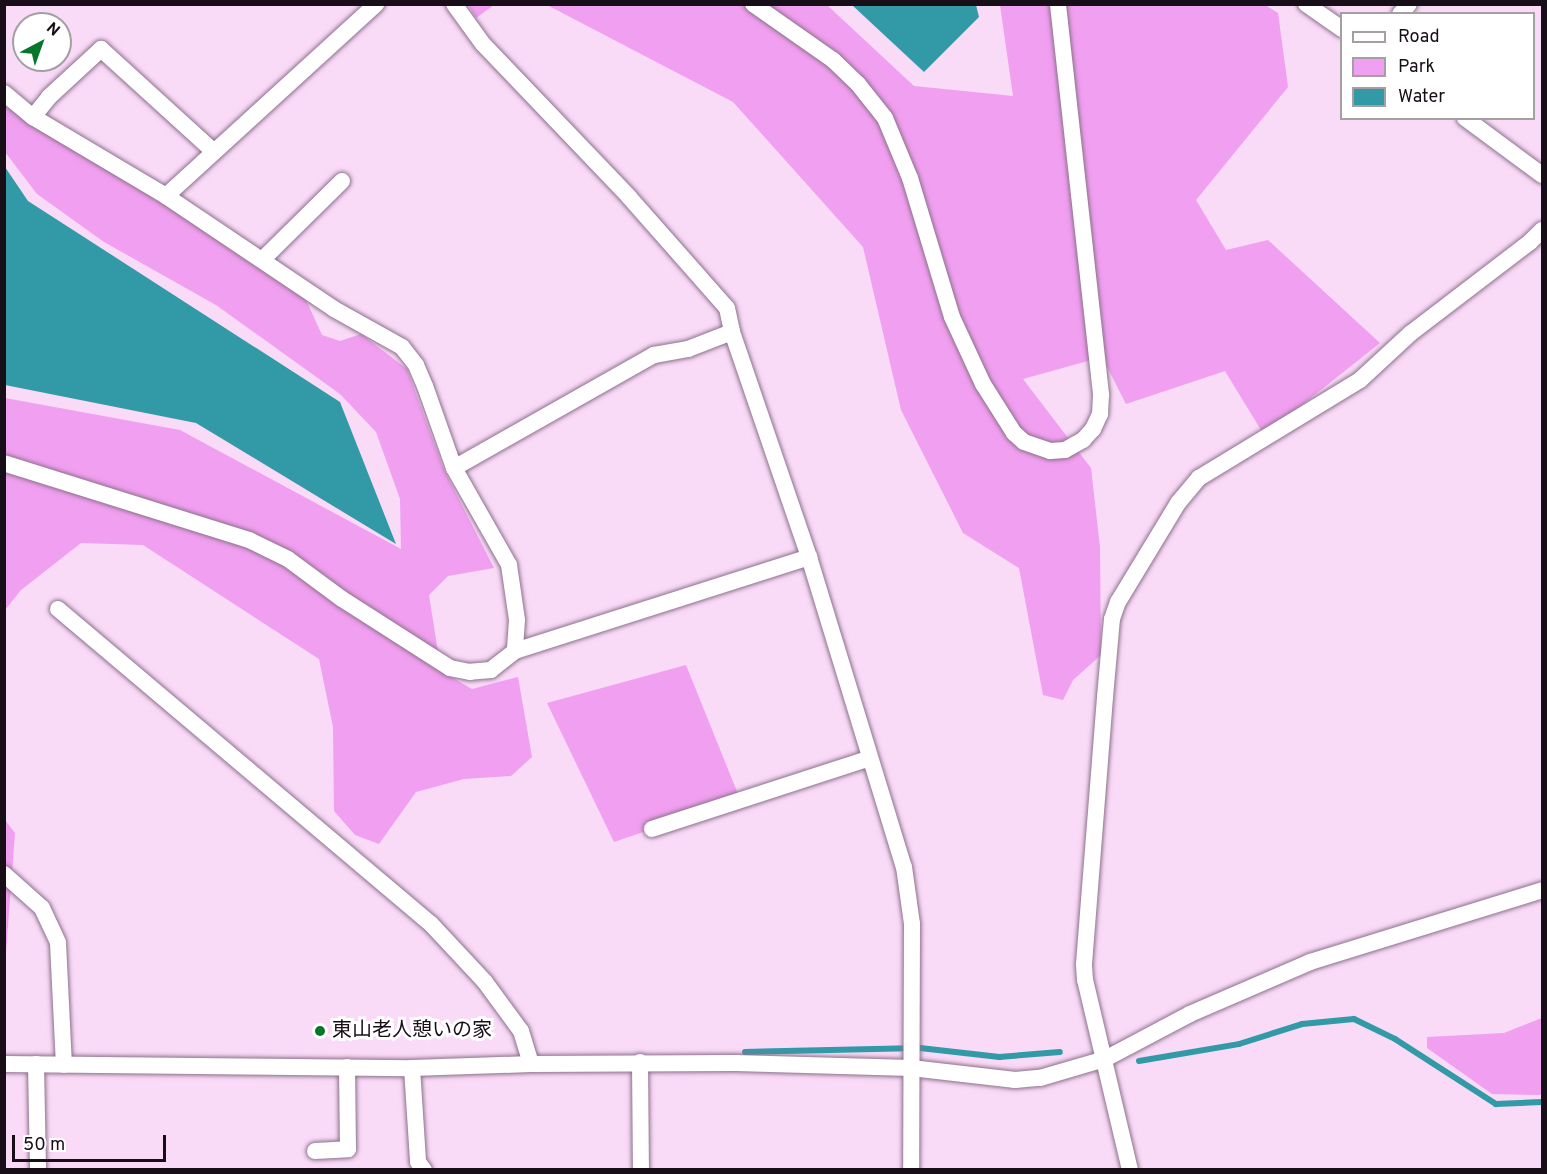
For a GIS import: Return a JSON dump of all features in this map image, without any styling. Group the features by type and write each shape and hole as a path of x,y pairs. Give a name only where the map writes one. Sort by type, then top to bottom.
{"street":[{"path":"166,196 213,150 376,4"},
{"path":"454,4 483,44 629,197 727,308 732,332 809,557 906,878 912,924 911,1170"},
{"path":"753,4 833,60 858,84 885,118 910,178 952,317 983,384 1014,433 1030,446 1050,451 1065,450 1083,440 1093,429 1100,414 1101,394 1058,4"},
{"path":"1306,4 1340,28"},
{"path":"33,117 50,97 101,49 213,150"},
{"path":"4,93 33,117 166,196 334,309 402,347 426,386 454,468 509,565 517,620 515,651"},
{"path":"1468,120 1542,175"},
{"path":"262,259 342,181"},
{"path":"1130,1170 1085,980 1084,964 1112,619 1118,602 1178,503 1199,478 1360,380 1411,333 1530,242 1542,230"},
{"path":"454,468 654,355 688,349 732,332"},
{"path":"4,464 249,540 288,558 342,599 450,668 470,672 491,670 515,651 809,557"},
{"path":"58,609 431,924 485,982 521,1031 531,1064"},
{"path":"652,829 870,758"},
{"path":"4,874 42,908 58,943 64,1065"},
{"path":"4,1064 191,1064 412,1068 640,1062 911,1068 1015,1080 1040,1078 1105,1059 1190,1014 1310,962 1542,890"},
{"path":"640,1062 641,1170"},
{"path":"36,1064 38,1170"},
{"path":"315,1151 348,1149 347,1067"},
{"path":"412,1068 418,1162 424,1170"}],"green space":[{"path":"468,5 494,5 476,18"},
{"path":"547,5 827,5 914,86 1013,96 1000,5 1265,5 1278,13 1288,87 1196,200 1226,250 1268,240 1380,343 1264,435 1225,371 1126,404 1102,357 1023,379 1091,468 1100,547 1101,655 1073,680 1063,700 1043,695 1019,568 963,533 901,410 863,247 733,102"},
{"path":"5,106 163,204 306,300 322,335 340,341 361,334 407,369 444,470 494,568 448,576 429,595 441,671 472,689 518,677 532,757 511,776 464,779 416,792 379,844 355,835 334,811 333,727 319,659 143,545 81,543 21,590 5,610 5,398 180,430 401,549 400,499 376,432 340,394 216,305 104,242 37,194 5,152"},
{"path":"686,665 740,799 614,842 547,703"},
{"path":"5,820 15,833 5,965"},
{"path":"1542,1018 1542,1094 1539,1095 1492,1094 1427,1048 1427,1037 1504,1033"}],"water":[{"path":"852,5 976,5 979,17 924,72"},
{"path":"5,167 28,201 340,402 396,544 196,423 5,385"}],"waterway":[{"path":"1139,1061 1239,1044 1302,1024 1354,1019 1395,1039 1496,1104 1542,1102"},
{"path":"745,1052 920,1048 999,1057 1060,1052"}],"place":[{"name":"東山老人憩いの家","path":"320,1031"}]}
